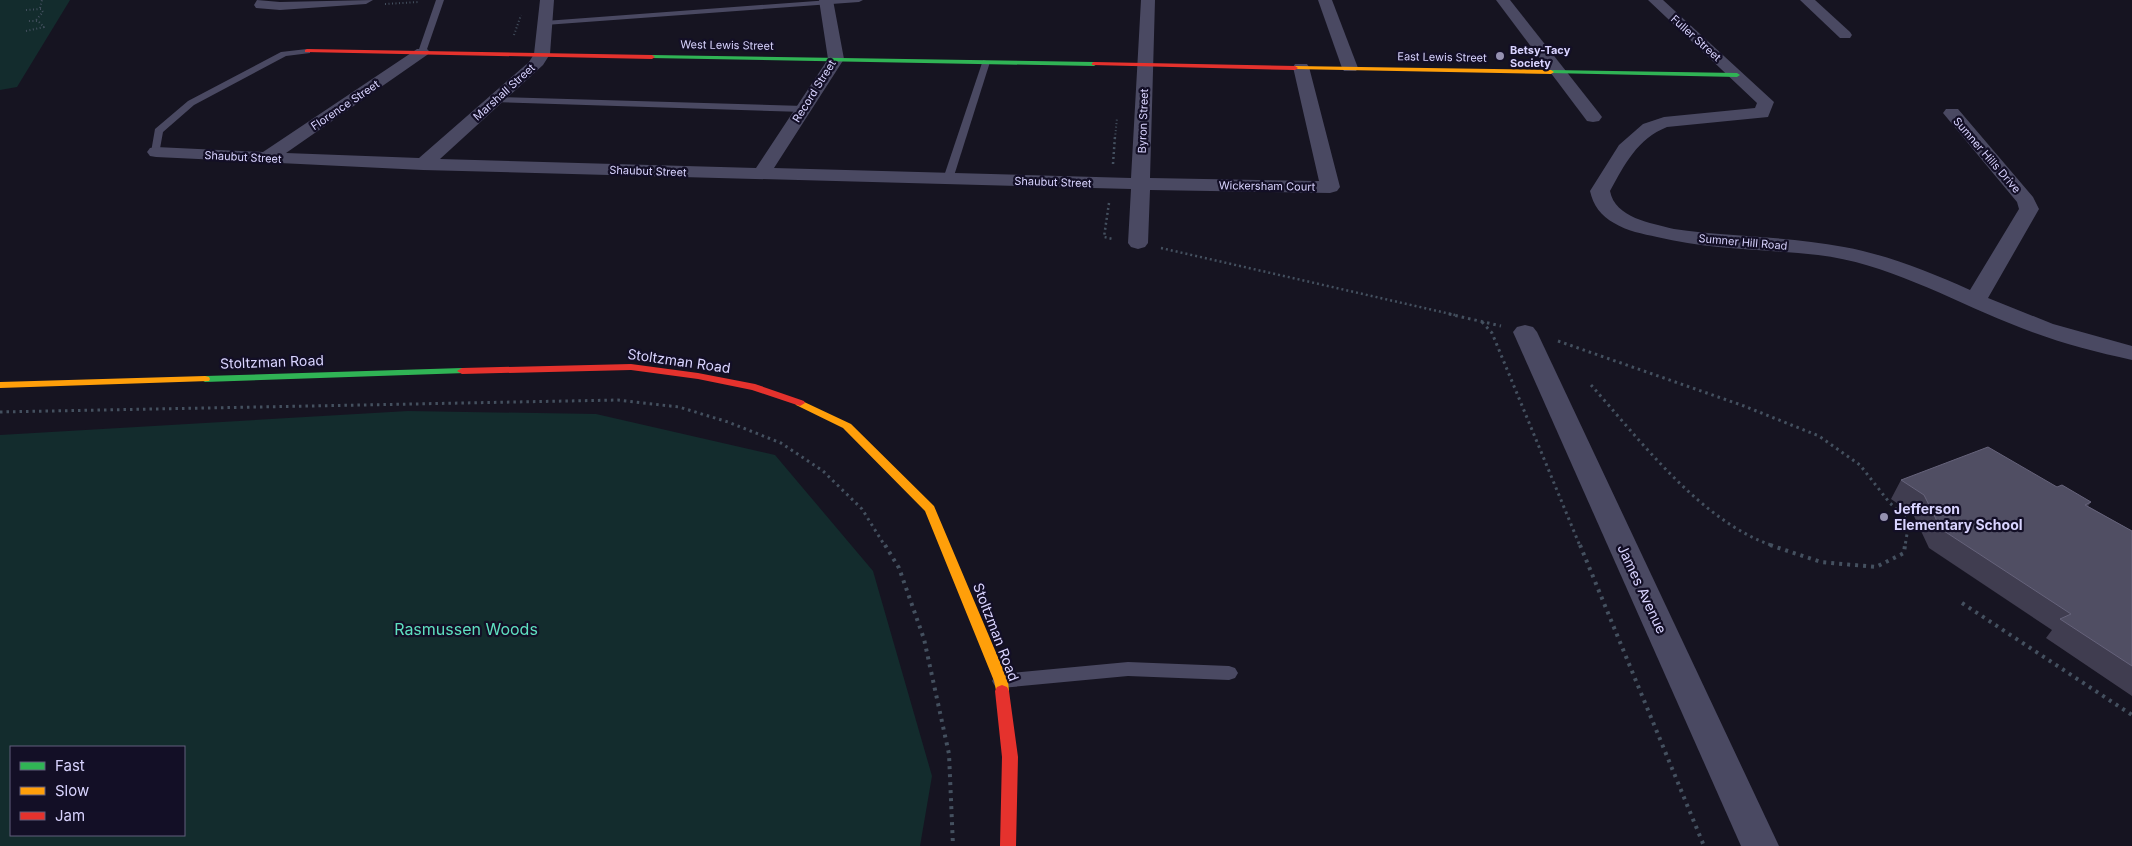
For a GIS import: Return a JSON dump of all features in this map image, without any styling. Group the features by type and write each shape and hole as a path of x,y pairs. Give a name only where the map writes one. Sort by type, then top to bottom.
{"street":[{"path":"264,0 261,5 297,5 366,0"},
{"name":"Marshall Street","path":"422,164 535,65 542,54 547,0"},
{"name":"Byron Street","path":"1138,243 1148,0"},
{"path":"1325,0 1350,68"},
{"path":"1503,0 1560,72 1562,79 1593,118"},
{"name":"Fuller Street","path":"1655,0 1738,75"},
{"path":"1807,0 1845,35"},
{"name":"Record Street","path":"761,174 836,59 826,1"},
{"name":"West Lewis Street","path":"307,51 1145,65"},
{"name":"Florence Street","path":"267,158 422,52"},
{"name":"East Lewis Street","path":"1145,65 1738,75"},
{"name":"Wickersham Court","path":"1140,185 1330,187 1301,67"},
{"name":"Sumner Hill Road","path":"1738,75 1766,102 1762,113 1664,122 1649,128 1625,149 1615,164 1600,191 1604,205 1631,224 1655,230 1686,236 1820,249 1885,263 2049,330 2132,352"},
{"name":"Sumner Hills Drive","path":"1952,113 2026,200 2029,208 2028,215 1976,299"},
{"name":"Shaubut Street","path":"156,152 422,164 1140,185"},
{"name":"James Avenue","path":"1525,332 1760,846"},
{"name":"Stoltzman Road","path":"0,385 631,367 698,376 755,387 799,403 847,426 930,509 1001,681 1010,757 1008,846"}],"lane":[{"path":"422,52 440,0"},
{"path":"545,23 859,0"},
{"path":"156,152 158,131 191,103 284,54 307,51"},
{"path":"948,179 986,62"},
{"path":"496,100 804,109"},
{"path":"1001,681 1128,668 1230,674"}],"path":[{"path":"36,21 43,12 40,8 42,0"},
{"path":"26,10 40,8"},
{"path":"508,54 523,9"},
{"path":"26,31 44,27 36,21 27,21"},
{"path":"1138,243 1525,332 1562,342 1600,357 1736,402 1819,436 1860,465 1909,522 1904,553 1876,567 1821,562 1754,540 1714,514 1662,464 1591,384"},
{"path":"1482,322 1492,333 1704,846"},
{"path":"0,412 618,400 680,407 728,422 781,443 822,471 862,509 899,568 924,639 949,754 953,846"},
{"path":"1962,603 2132,715"}],"green space":[{"path":"0,0 70,0 17,87 0,90"},
{"name":"Rasmussen Woods","path":"408,411 596,414 775,455 873,571 932,776 920,846 0,846 0,435"}],"building":[{"path":"1988,447 2057,487 2062,485 2091,502 2085,505 2132,531 2132,666 2060,619 2071,614 1941,529 1924,495 1901,480"}],"traffic: fast":[{"path":"652,57 1094,64"},
{"path":"1551,72 1737,75"},
{"path":"205,379 462,371"}],"traffic: slow":[{"path":"1295,68 1551,72"},
{"path":"0,385 205,379"},
{"path":"800,403 847,426 930,509 1001,681 1002,691"}],"traffic: jam":[{"path":"307,51 652,57"},
{"path":"1094,64 1295,68"},
{"path":"462,371 631,367 698,376 755,387 800,403"},
{"path":"1002,691 1010,757 1008,846"}],"place":[{"name":"Betsy-Tacy Society","path":"1500,56"},
{"name":"Jefferson Elementary School","path":"1884,517"}]}
